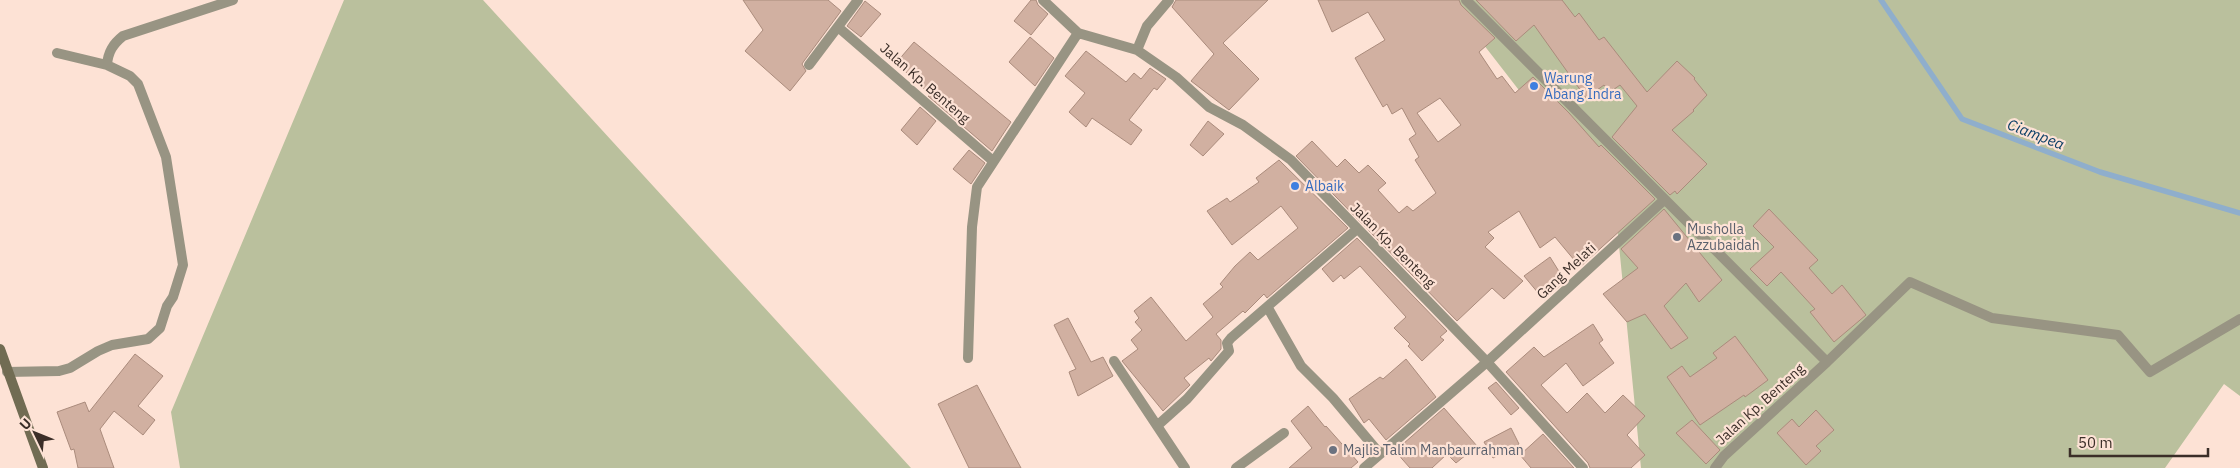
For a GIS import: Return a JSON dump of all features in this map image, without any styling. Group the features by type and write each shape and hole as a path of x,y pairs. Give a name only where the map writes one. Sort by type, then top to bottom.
{"main road":[{"path":"0,349 43,468"}],"street":[{"path":"107,65 108,56 114,44 122,36 233,0"},
{"path":"810,65 858,0"},
{"name":"Jalan Kp. Benteng","path":"1044,0 1078,33 1137,50 1176,77 1209,107 1243,124 1291,160 1488,362 1583,468"},
{"path":"1137,50 1147,26 1169,0"},
{"name":"Jalan Kp. Benteng","path":"1469,1 1664,200 1827,362"},
{"name":"Jalan Kp. Benteng","path":"838,26 993,161"},
{"path":"968,358 972,227 977,187 1078,33"},
{"path":"7,372 60,371 70,368 112,345 148,338 160,328 180,278 182,265 166,157 157,131 142,99 138,84 130,76 107,65 57,53"},
{"name":"Gang Melati","path":"1364,468 1488,362 1664,200"},
{"path":"1158,425 1187,399 1229,350 1227,343 1357,229"},
{"name":"Jalan Kp. Benteng","path":"1715,468 1724,456 1827,362 1910,282 1992,318 2118,335 2150,372 2240,319"},
{"path":"1268,308 1301,366 1333,398 1380,454"},
{"path":"1114,361 1185,468"},
{"path":"1236,468 1284,433"}],"green space":[{"path":"344,0 483,0 911,468 180,468 171,412"},
{"path":"1449,0 2240,0 2240,396 2224,384 2165,468 1641,468 1616,215"}],"building":[{"path":"743,0 828,0 841,11 802,64 806,71 790,91 745,51 763,30"},
{"path":"1031,0 1036,0 1038,5 1048,14 1031,35 1014,21"},
{"path":"1176,0 1268,0 1223,43 1259,79 1229,110 1191,81 1214,54 1172,7"},
{"path":"1318,0 1459,0 1461,5 1495,38 1479,52 1497,79 1502,76 1515,93 1533,77 1599,147 1601,145 1655,199 1580,267 1555,237 1540,248 1519,211 1488,232 1494,238 1485,247 1523,281 1504,299 1492,288 1457,321 1296,156 1312,141 1337,167 1345,159 1359,173 1368,165 1386,183 1378,190 1399,213 1407,206 1413,211 1436,193 1415,160 1419,157 1409,139 1416,134 1402,108 1392,114 1387,104 1383,107 1355,58 1385,40 1368,12 1332,32","holes":["1440,98 1461,125 1438,142 1417,113"]},
{"path":"1476,0 1562,0 1575,17 1579,13 1599,40 1604,37 1647,92 1677,61 1695,78 1707,95 1694,111 1672,130 1707,164 1677,194 1675,191 1670,195 1612,137 1637,106 1620,85 1610,92 1604,85 1586,98 1534,25 1516,41"},
{"path":"865,1 881,14 861,37 847,26"},
{"path":"1030,37 1054,58 1035,86 1009,62"},
{"path":"914,42 1011,122 992,151 928,96 930,94 896,63"},
{"path":"1086,51 1126,82 1134,73 1141,79 1150,68 1166,79 1157,90 1154,88 1129,120 1142,130 1131,145 1092,118 1086,127 1069,112 1085,93 1065,76"},
{"path":"920,107 936,121 917,145 901,130"},
{"path":"1208,121 1224,134 1203,156 1190,145"},
{"path":"969,150 985,163 971,184 953,169"},
{"path":"1279,160 1348,228 1267,298 1264,294 1245,313 1243,311 1216,334 1221,340 1221,349 1211,361 1209,358 1184,378 1190,385 1163,411 1122,361 1138,349 1131,340 1142,330 1135,322 1139,318 1134,311 1151,297 1186,341 1213,317 1203,304 1223,287 1220,284 1235,266 1250,252 1258,260 1298,228 1281,206 1232,245 1207,211 1227,198 1230,202 1259,182 1256,178"},
{"path":"1664,209 1722,280 1699,302 1686,283 1664,306 1688,338 1671,349 1645,314 1627,322 1603,294 1638,268 1621,249"},
{"path":"1769,209 1818,260 1809,268 1832,294 1842,285 1866,315 1834,342 1810,312 1815,309 1781,272 1767,286 1750,269 1774,247 1753,226"},
{"path":"1357,238 1447,331 1440,337 1444,340 1422,361 1408,346 1410,344 1394,328 1406,317 1360,266 1344,279 1341,275 1333,282 1322,269"},
{"path":"1550,257 1565,281 1544,300 1524,276"},
{"path":"1068,318 1091,362 1103,357 1113,376 1078,396 1069,372 1076,369 1054,325"},
{"path":"1593,324 1603,340 1599,343 1614,363 1583,386 1566,363 1541,385 1567,413 1587,393 1605,413 1623,395 1645,416 1627,435 1645,455 1631,468 1590,468 1588,463 1506,372 1534,347 1544,357"},
{"path":"1735,336 1768,380 1700,425 1667,377 1682,366 1690,377 1717,358 1713,353"},
{"path":"135,354 163,376 138,406 155,420 143,435 114,411 100,429 114,468 78,468 74,449 71,450 57,412 85,402 89,412"},
{"path":"1406,359 1436,397 1386,440 1369,419 1364,423 1349,399 1380,377 1383,379"},
{"path":"1496,382 1519,408 1511,415 1488,388"},
{"path":"977,385 1021,468 969,468 938,404"},
{"path":"1308,406 1358,462 1351,468 1289,468 1312,448 1291,421"},
{"path":"1444,408 1477,446 1456,463 1447,454 1432,468 1410,468 1395,451"},
{"path":"1816,410 1834,430 1816,446 1821,451 1806,465 1777,433 1792,419 1799,427"},
{"path":"1692,420 1720,450 1706,464 1676,433"},
{"path":"1511,428 1519,444 1493,458 1484,442"},
{"path":"1543,434 1574,468 1531,468 1520,455"}],"waterway":[{"name":"Ciampea","path":"1881,0 1962,119 2100,172 2240,213"}],"place":[{"name":"Warung Abang Indra","path":"1534,86"},
{"name":"Albaik","path":"1295,186"},
{"name":"Musholla Azzubaidah","path":"1677,237"},
{"name":"Majlis Talim Manbaurrahman","path":"1333,450"}]}
